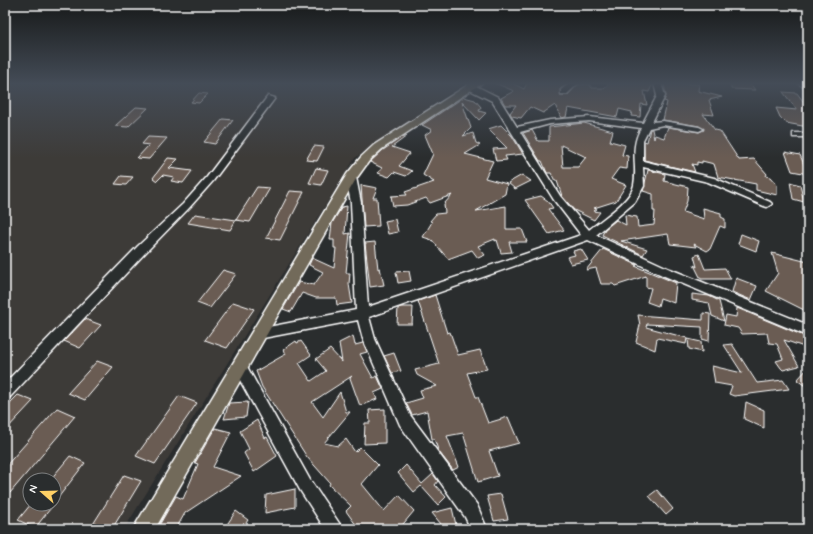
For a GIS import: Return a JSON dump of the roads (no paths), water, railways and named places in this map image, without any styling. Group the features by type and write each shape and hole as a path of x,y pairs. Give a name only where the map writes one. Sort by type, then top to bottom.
{"main road":[{"path":"143,529 351,177 365,159 378,147 439,108"}],"street":[{"path":"5,392 142,249 186,206 210,179 264,108"},
{"path":"501,108 557,198 588,236 666,272 808,331"},
{"path":"258,334 362,314 566,245 588,236 632,200 639,186 639,140 644,126 655,108"},
{"path":"516,130 550,122 590,119 644,126 663,123 699,129"},
{"path":"796,135 808,135"},
{"path":"639,163 711,180 767,204"},
{"path":"351,177 356,203 362,314 369,339 405,420 471,511 478,529"},
{"path":"240,367 305,485 335,529"}]}
